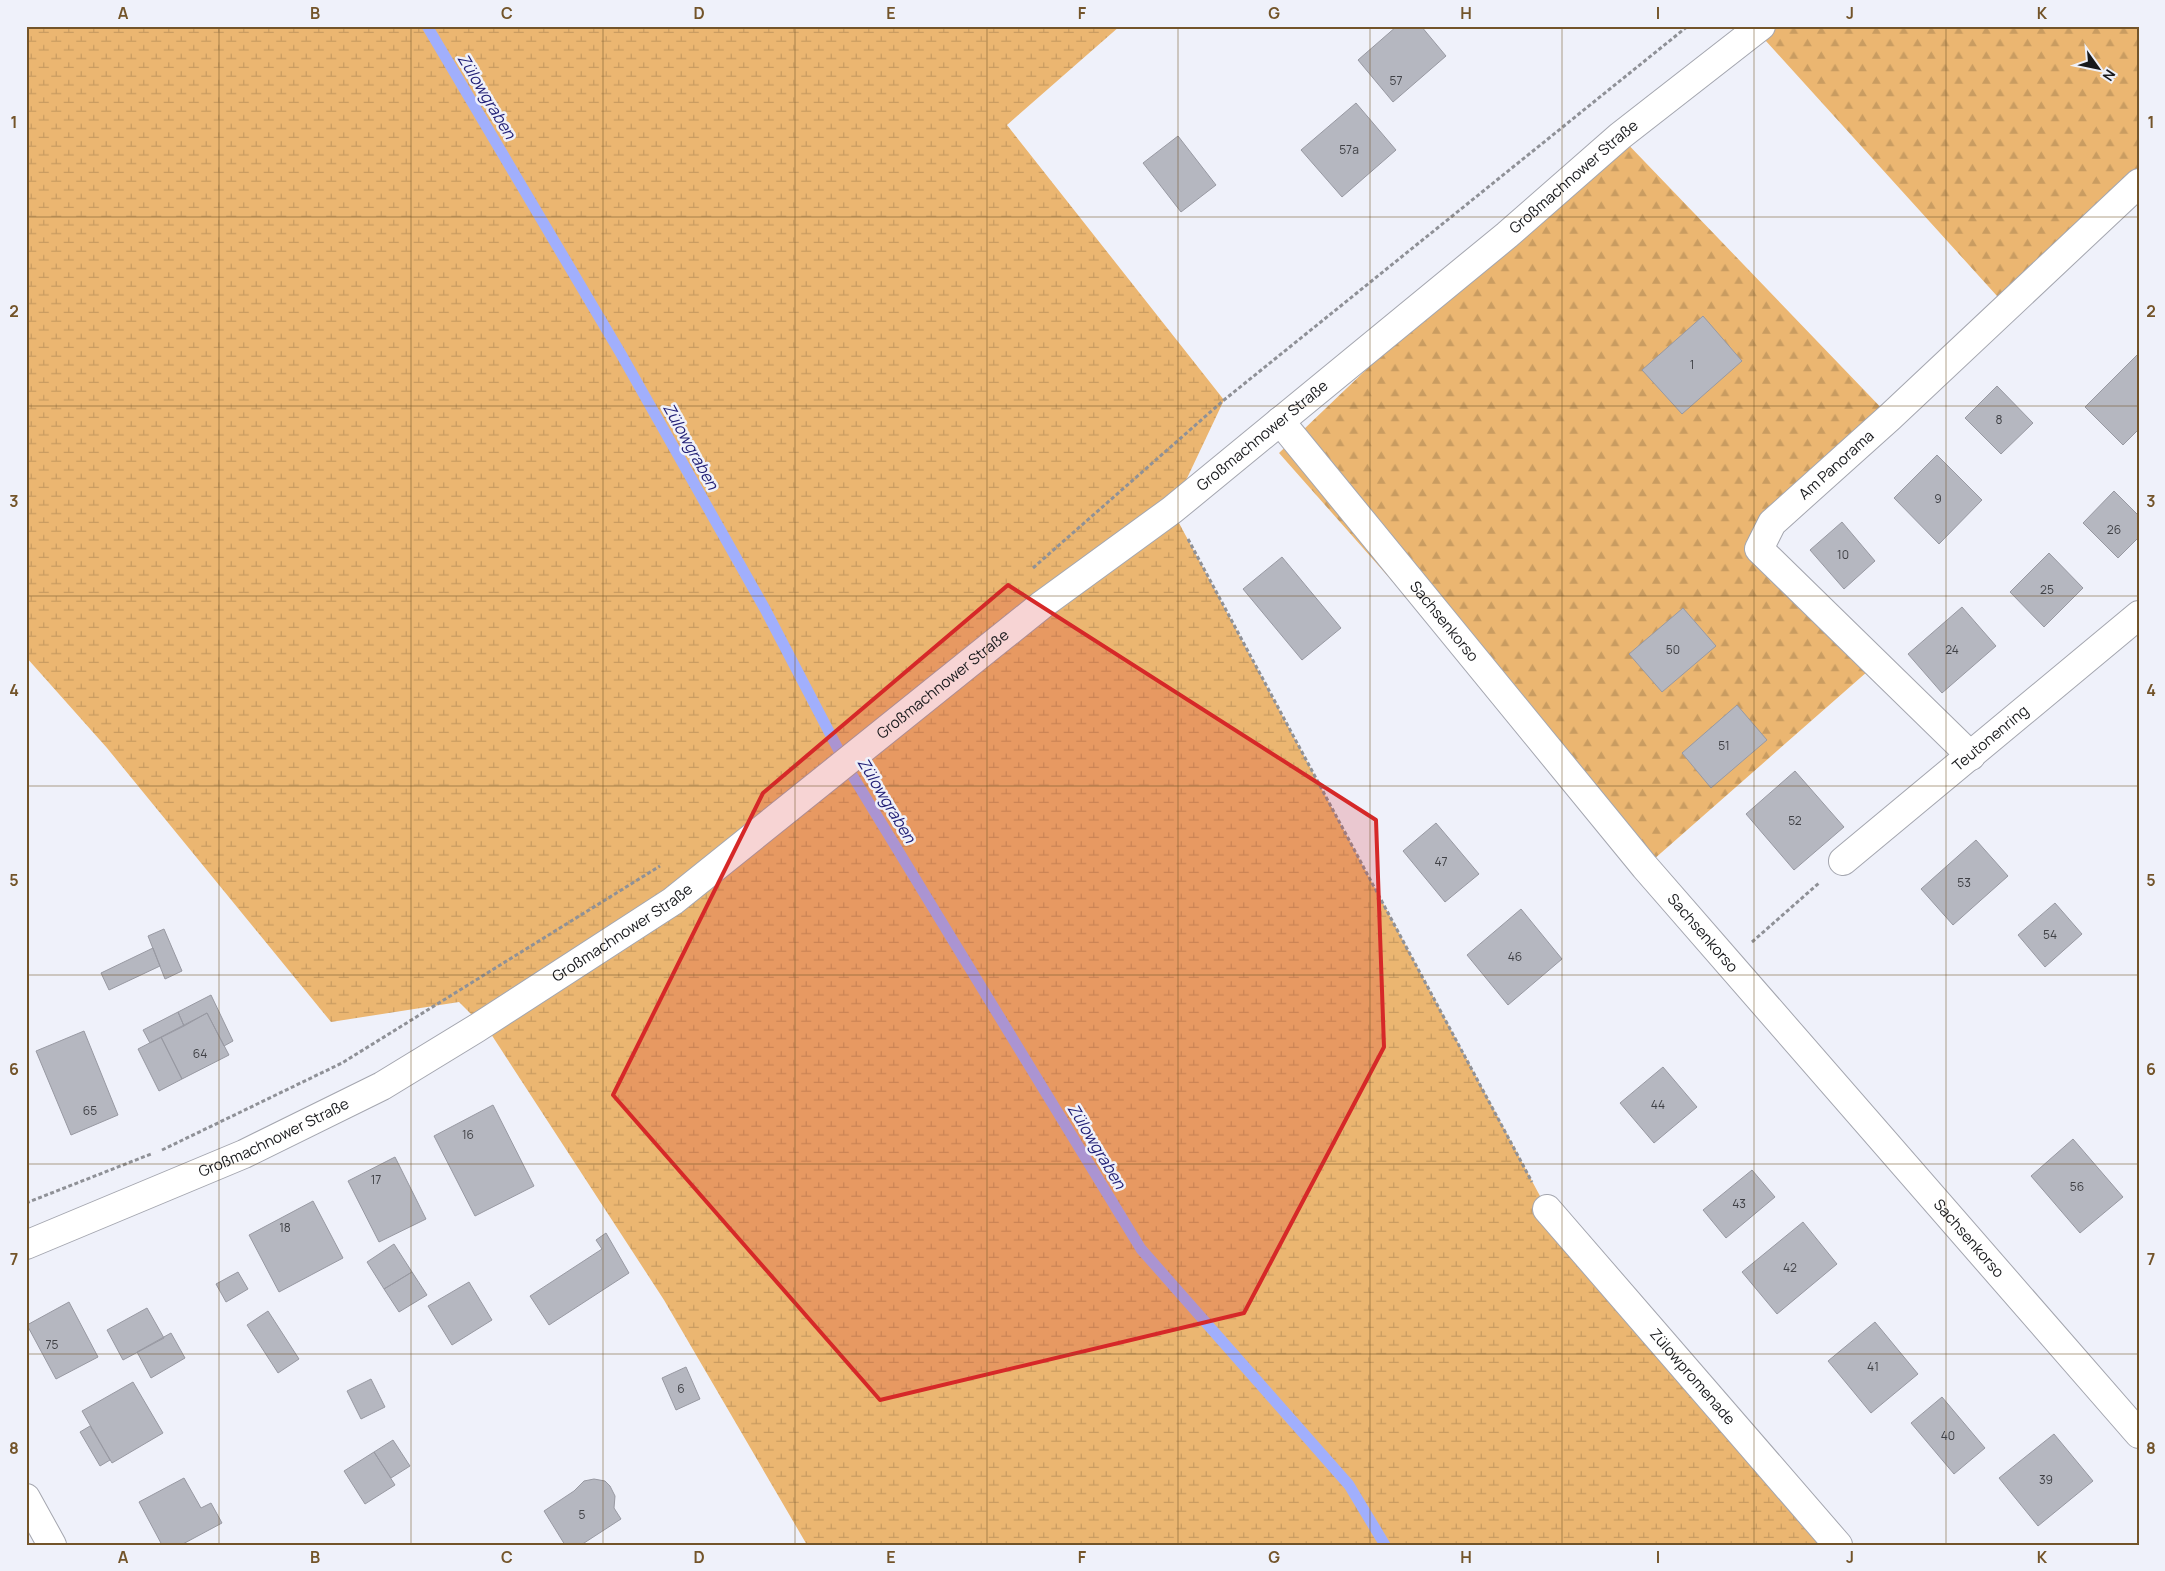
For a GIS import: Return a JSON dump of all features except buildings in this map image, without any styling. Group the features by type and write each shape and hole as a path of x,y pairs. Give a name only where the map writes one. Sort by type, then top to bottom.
{"street":[{"name":"Großmachnower Straße","path":"26,1245 244,1154 382,1086 477,1028 673,901 1043,604 1172,510 1507,236 1620,136 1760,26"},
{"name":"Am Panorama","path":"1971,756 1759,549 1772,523 1890,417 2139,184"},
{"name":"Sachsenkorso","path":"1280,422 1645,867 2139,1434"},
{"name":"Teutonenring","path":"1843,861 2139,615"},
{"name":"Zülowpromenade","path":"1547,1209 1838,1545"},
{"path":"26,1498 52,1545"}],"path":[{"path":"1031,570 1224,400 1688,26"},
{"path":"1172,510 1547,1209"},
{"path":"1728,963 1843,861"},
{"path":"26,1203 159,1151 342,1063 663,864"}],"highlighted area":[{"path":"1008,585 1376,820 1384,1047 1244,1313 880,1400 613,1095 763,793"}],"green space":[{"path":"26,26 1120,26 1007,125 1224,400 1172,510 1547,1209 1838,1545 807,1545 664,1300 491,1034 459,1002 331,1022 107,748 26,657"},
{"path":"1761,26 2139,26 2139,183 2007,307 1756,30"},
{"path":"1620,136 1890,417 1759,549 1876,664 1645,867 1279,453 1507,235"}],"waterway":[{"name":"Zülowgraben","path":"427,26 621,354 765,609 849,770 1141,1249 1349,1485 1385,1545"}]}
